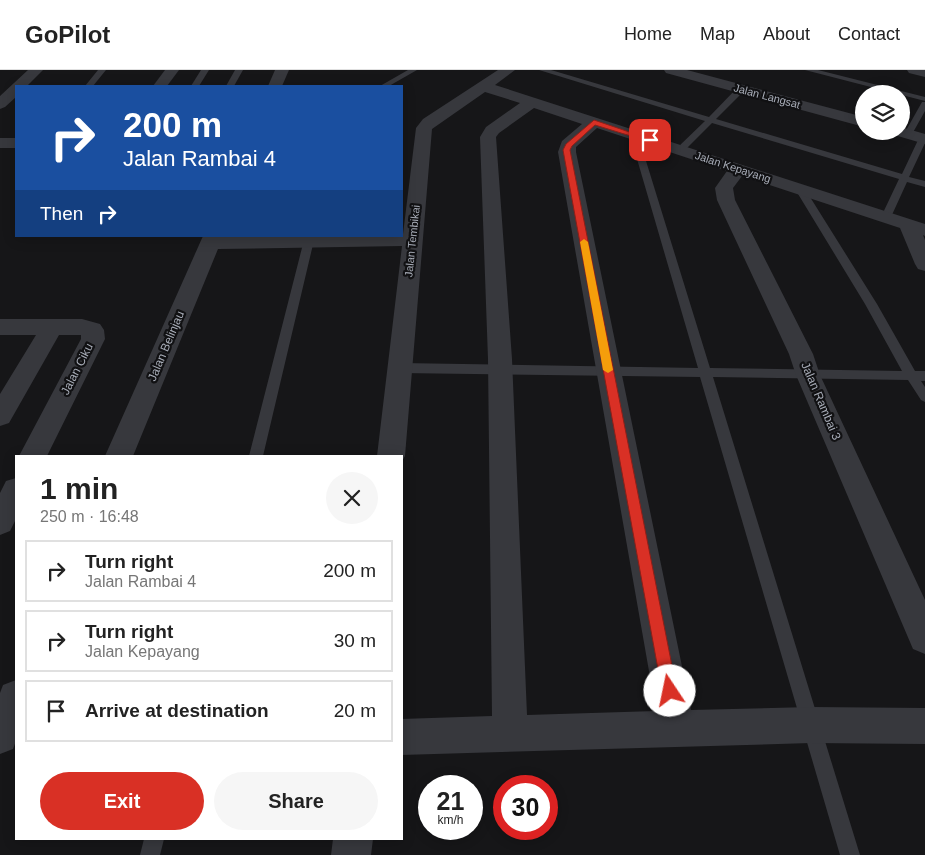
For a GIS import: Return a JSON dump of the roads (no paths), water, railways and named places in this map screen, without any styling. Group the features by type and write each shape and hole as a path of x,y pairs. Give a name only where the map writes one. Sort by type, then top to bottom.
{"street":[{"path":"21,85 36,70"},
{"path":"161,85 172,70"},
{"path":"276,85 282,70"},
{"name":"Jalan Tembikai","path":"391,455 424,128 429,122 508,70"},
{"name":"Jalan Langsat","path":"671,70 717,76 741,89 855,120"},
{"path":"914,70 925,73"},
{"name":"Jalan Kepayang","path":"483,86 916,227"},
{"path":"0,104 15,91"},
{"path":"510,734 500,370 489,135 492,130 532,102"},
{"path":"594,122 568,145 567,152 677,729"},
{"path":"0,143 15,142"},
{"name":"Jalan Rambai 3","path":"738,169 724,188 726,200 801,354 808,375 925,636"},
{"path":"916,227 925,264"},
{"path":"212,240 412,240"},
{"name":"Jalan Belinjau","path":"119,455 212,240"},
{"path":"0,327 52,327"},
{"path":"0,416 52,327"},
{"name":"Jalan Ciku","path":"34,455 94,334 88,328 52,327"},
{"path":"0,522 15,492"},
{"path":"0,736 15,700"},
{"path":"403,737 811,725 925,726"},
{"path":"351,855 353,840"}],"lane":[{"path":"91,85 102,70"},
{"path":"196,85 205,70"},
{"path":"231,85 239,70"},
{"path":"386,85 413,70"},
{"path":"543,70 925,184"},
{"path":"809,70 925,99"},
{"path":"680,150 741,89"},
{"path":"886,217 904,178 913,136 925,104"},
{"path":"634,135 850,855"},
{"path":"800,189 871,304 911,376 925,397"},
{"path":"256,455 310,239"},
{"path":"400,368 925,376"},
{"path":"150,855 154,840"}]}
